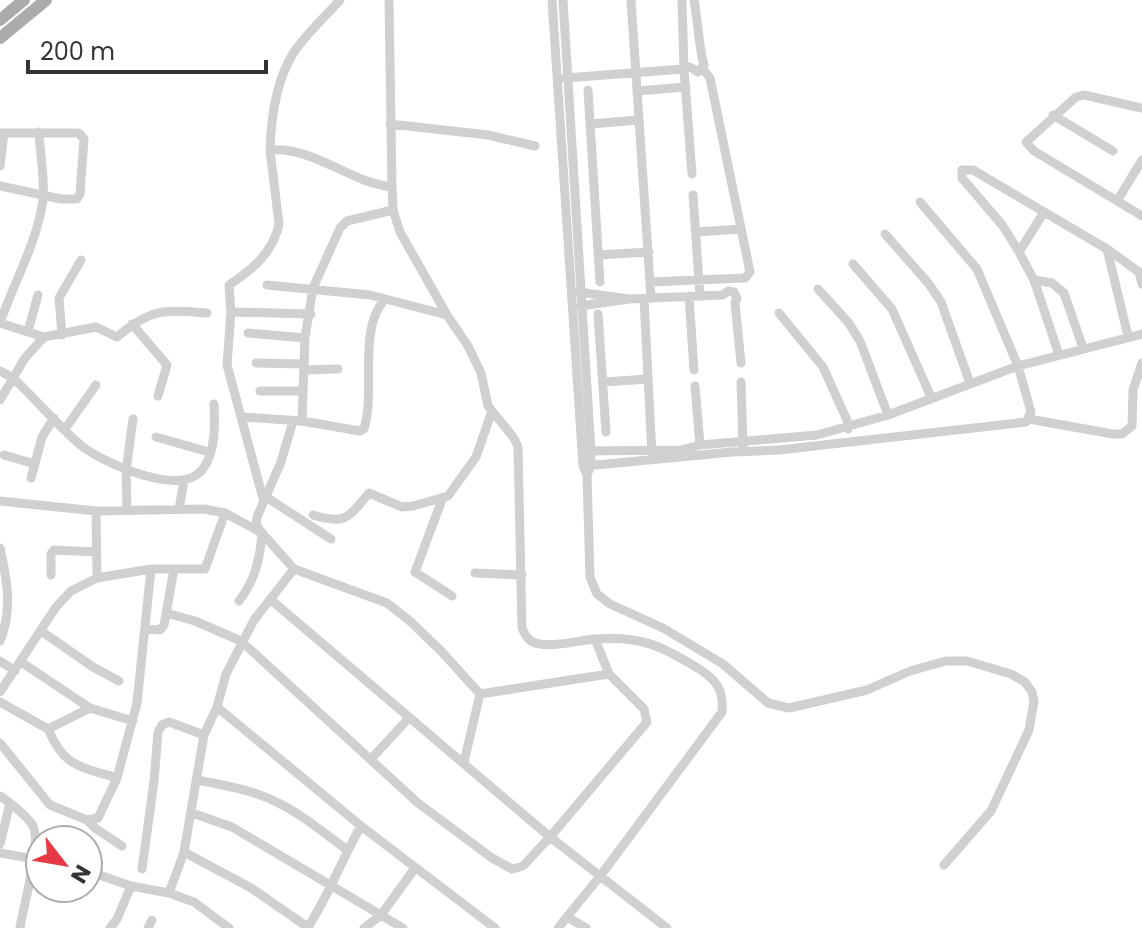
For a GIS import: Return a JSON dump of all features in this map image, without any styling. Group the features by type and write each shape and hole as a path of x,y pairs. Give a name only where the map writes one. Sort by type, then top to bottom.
{"main road":[{"path":"0,20 24,0"},
{"path":"0,38 46,0"}],"street":[{"path":"331,539 265,500 227,365 231,312 229,285 247,275 266,251 279,224 270,126 288,63 340,0"},
{"path":"389,0 393,210 400,232 475,360 492,411 518,447 522,628 531,641 539,644 641,639 671,652 711,676 721,689 722,712 558,928"},
{"path":"552,0 564,78"},
{"path":"563,0 564,78 587,469 590,577 597,594 610,604 663,628 723,664 768,703 789,708 867,690 910,671 946,661 967,661 1011,674 1025,682 1034,701 1029,730 991,811 944,865"},
{"path":"631,0 649,252 648,379 652,456"},
{"path":"682,0 692,174"},
{"path":"650,282 748,276 750,264 710,78 702,63 694,0"},
{"path":"564,78 687,68 693,59 702,63"},
{"path":"637,91 686,87"},
{"path":"588,90 600,282"},
{"path":"1142,108 1084,95 1071,100 1026,142 1142,216"},
{"path":"1053,115 1113,151"},
{"path":"590,124 639,120"},
{"path":"390,124 488,135 535,146"},
{"path":"39,132 43,195 35,236 0,323 44,337 96,327 117,337 148,315 177,311 207,313"},
{"path":"0,166 2,133 79,133 84,137 78,198 73,201 0,186"},
{"path":"270,150 315,156 367,183 392,187"},
{"path":"1117,201 1141,164"},
{"path":"1059,355 1034,280 1003,226 962,178 962,170 973,170 1107,249 1139,272 1142,284"},
{"path":"693,195 699,281 694,296 694,370"},
{"path":"920,202 977,269 1018,366 1031,412 1029,419"},
{"path":"393,210 347,221 342,225 313,288 297,421 256,525 294,569 387,603 422,632 480,694"},
{"path":"1019,252 1044,212"},
{"path":"696,232 741,229"},
{"path":"885,234 937,294 970,383"},
{"path":"1107,249 1128,336"},
{"path":"599,255 649,252"},
{"path":"62,335 59,300 81,260"},
{"path":"853,264 892,309 931,397"},
{"path":"1034,280 1052,283 1064,293 1083,348"},
{"path":"0,282 13,287"},
{"path":"267,285 313,288 385,299 447,315"},
{"path":"818,289 848,322 860,341 888,415"},
{"path":"577,292 629,299"},
{"path":"578,306 629,299 734,292 741,363"},
{"path":"28,331 38,295"},
{"path":"242,417 364,429 368,408 371,336 377,308 385,299"},
{"path":"231,312 311,314"},
{"path":"779,313 823,367 847,420 850,441"},
{"path":"598,314 606,432"},
{"path":"132,324 167,365 158,396"},
{"path":"248,333 305,338"},
{"path":"586,451 652,456 796,438 888,415 1018,366 1142,334"},
{"path":"0,400 25,358 44,337"},
{"path":"256,363 338,369"},
{"path":"587,469 700,445 779,450 1021,423 1029,419 1113,434 1126,432 1132,426 1133,390 1142,363"},
{"path":"0,371 13,378 84,447 126,471 184,481 202,470 215,432 214,404"},
{"path":"604,382 648,379"},
{"path":"741,382 743,446"},
{"path":"65,429 96,385"},
{"path":"695,386 700,445"},
{"path":"260,391 302,391"},
{"path":"313,515 335,522 343,520 369,493 402,507 448,496 476,457 492,411"},
{"path":"31,478 42,437 54,418"},
{"path":"127,510 126,471 133,419"},
{"path":"156,437 209,452"},
{"path":"4,455 35,464"},
{"path":"179,509 184,481"},
{"path":"443,497 415,572 452,596"},
{"path":"0,501 96,511 179,509 225,513 262,533"},
{"path":"96,511 97,578"},
{"path":"0,692 56,607 71,591 97,578 151,569 205,569 225,513"},
{"path":"239,601 254,579 262,533"},
{"path":"0,548 9,605 7,623 0,641"},
{"path":"51,575 51,554 54,550 97,552"},
{"path":"0,743 50,805 93,821 103,813 117,778 133,721 151,569"},
{"path":"145,629 162,629 174,569"},
{"path":"169,893 184,852 204,735 217,707 226,674 241,641 294,569"},
{"path":"475,573 522,575"},
{"path":"270,599 550,837 667,928"},
{"path":"166,613 195,621 241,641 418,803 492,858 512,869 523,866 550,837 647,722 644,709 609,674 595,639"},
{"path":"41,631 119,681"},
{"path":"0,661 18,666 90,708 133,721"},
{"path":"480,694 609,674"},
{"path":"464,762 480,694"},
{"path":"0,702 48,729 66,759 117,778"},
{"path":"217,707 483,924 495,928"},
{"path":"48,729 90,708"},
{"path":"371,759 408,719"},
{"path":"142,869 158,732 162,725 169,722 204,735"},
{"path":"197,780 259,794 312,823 347,850"},
{"path":"0,796 32,824"},
{"path":"0,844 9,807"},
{"path":"192,813 232,827 403,928"},
{"path":"87,820 122,846"},
{"path":"184,852 251,888 309,928 361,826"},
{"path":"0,853 24,857"},
{"path":"364,928 381,915 415,868"},
{"path":"104,877 194,902 229,928"},
{"path":"110,928 131,886"},
{"path":"20,928 26,904"},
{"path":"567,917 586,928"}]}
